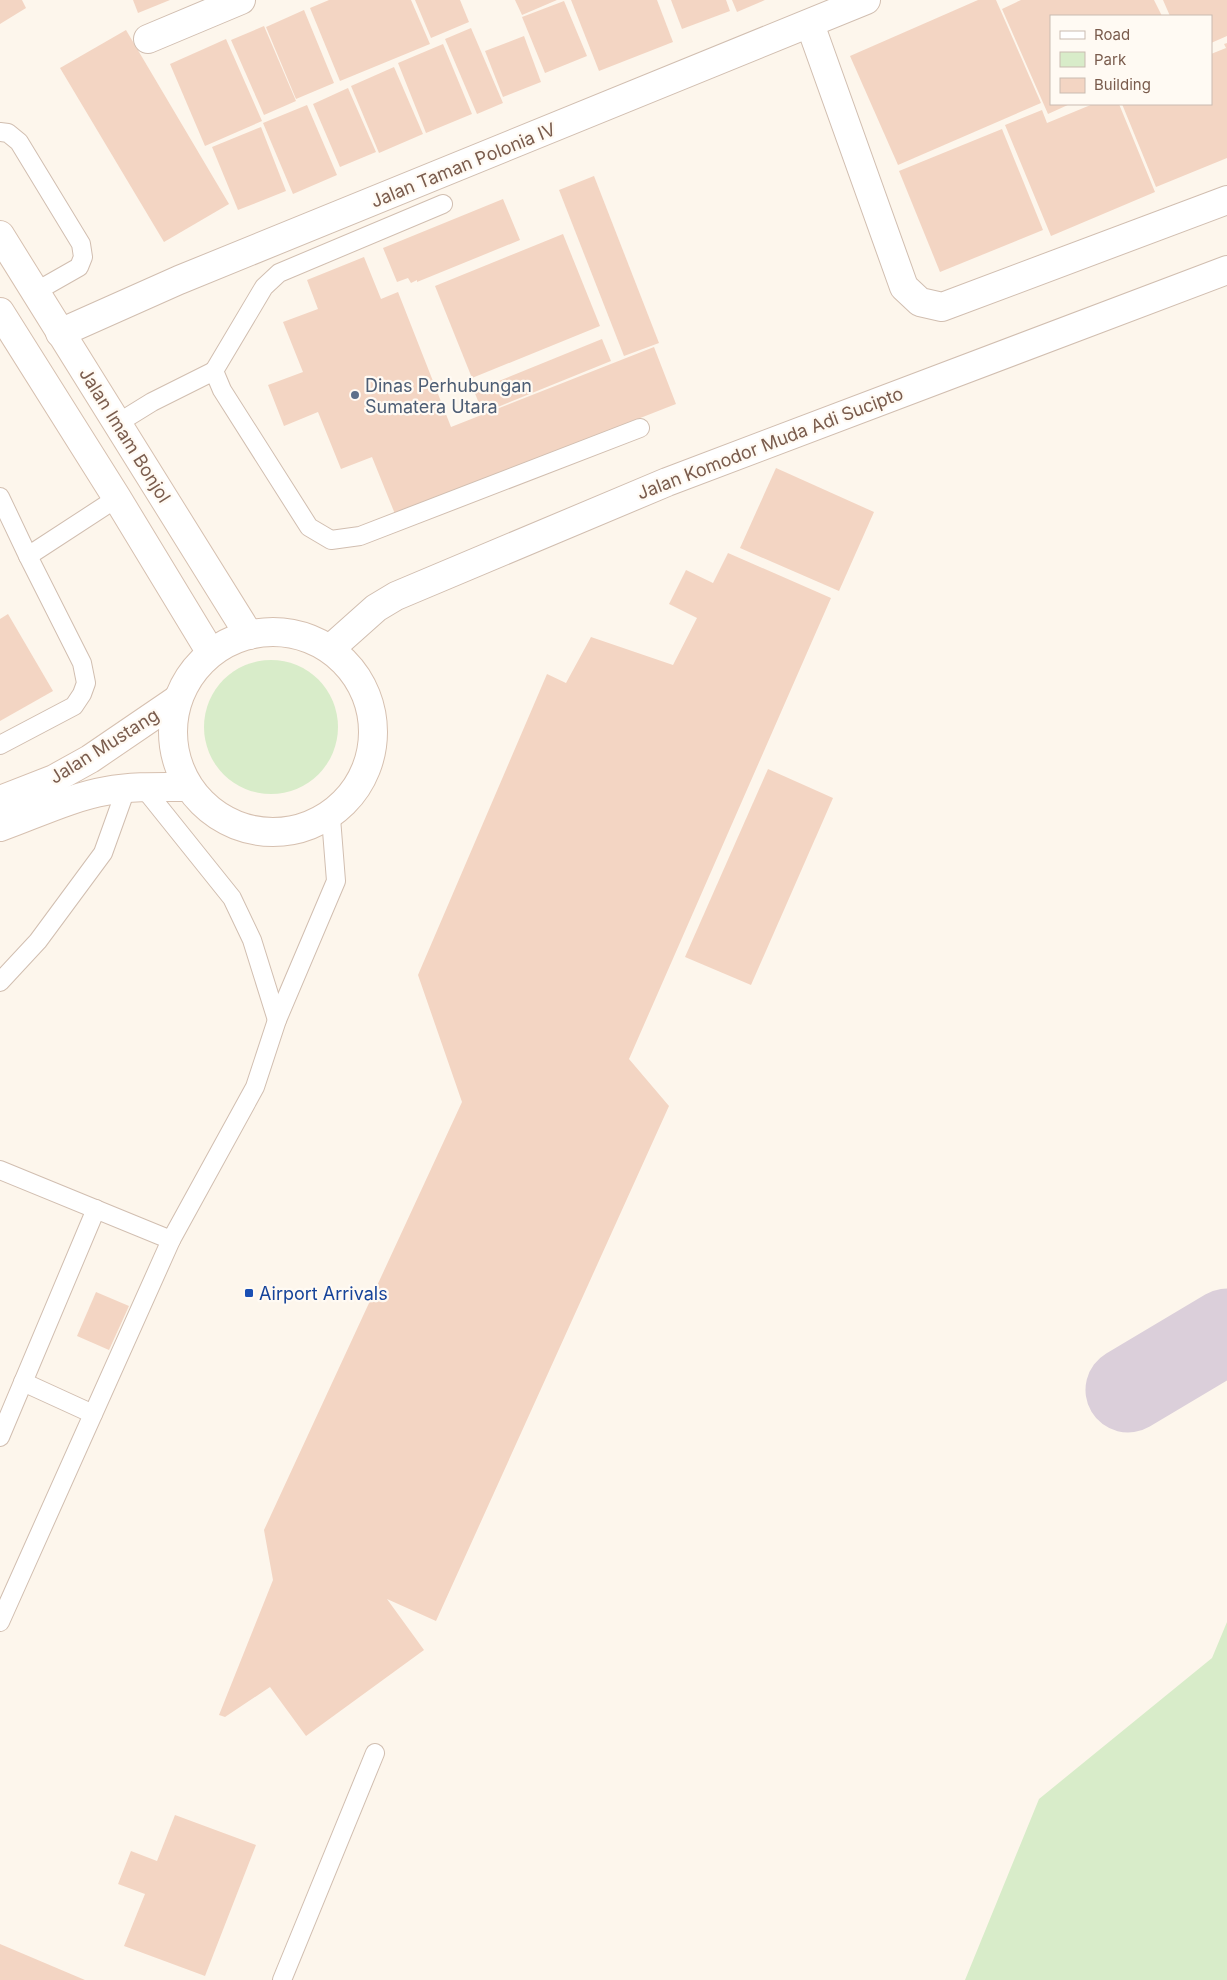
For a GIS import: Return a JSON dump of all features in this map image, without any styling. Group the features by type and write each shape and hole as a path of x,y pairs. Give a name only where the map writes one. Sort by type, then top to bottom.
{"street":[{"path":"148,39 241,0"},
{"name":"Jalan Taman Polonia IV","path":"60,333 179,280 866,0"},
{"path":"810,24 904,287 920,302 942,306 1227,200"},
{"name":"Jalan Imam Bonjol","path":"0,235 249,635"},
{"name":"Jalan Komodor Muda Adi Sucipto","path":"330,649 376,608 396,596 658,485 1227,270"},
{"path":"0,312 117,498 211,653"},
{"path":"270,632 291,633 311,639 330,649 347,664 360,682 370,702 374,725 373,748 366,769 344,806 331,818 295,830 266,832 227,820 192,794 187,787 175,756 172,738 173,718 178,699 186,682 197,666 211,653 229,642 249,635 270,632"},
{"name":"Jalan Mustang","path":"0,800 54,779 90,759 178,699"},
{"name":"Jalan Mustang","path":"0,827 86,796 134,788 187,787"}],"lane":[{"path":"0,132 8,133 19,142 81,244 83,257 79,267 35,292"},
{"path":"118,423 152,402 214,370 264,286 279,273 443,204"},
{"path":"214,370 222,390 310,527 331,540 360,536 640,428"},
{"path":"0,497 82,663 86,683 82,694 74,706 0,745"},
{"path":"28,556 117,498"},
{"path":"0,982 38,941 103,853 134,788 232,898 246,923 277,1020"},
{"path":"0,1622 171,1240 255,1087 277,1020 336,880 331,818"},
{"path":"0,1170 171,1240"},
{"path":"0,1437 96,1209"},
{"path":"23,1382 93,1414"},
{"path":"282,1980 375,1752"}],"green space":[{"path":"271,660 296,666 318,680 332,702 338,727 332,752 318,774 296,788 271,794 246,788 224,774 210,752 204,727 210,702 224,680 246,666"},
{"path":"1227,1622 1227,1980 965,1980 1039,1799 1212,1658"}],"building":[{"path":"0,0 22,0 26,8 0,24"},
{"path":"133,0 170,0 138,13"},
{"path":"329,0 411,0 430,44 340,81 310,8"},
{"path":"415,0 460,0 469,22 431,38"},
{"path":"515,0 557,0 522,15"},
{"path":"571,0 657,0 673,42 599,71"},
{"path":"671,0 726,0 730,11 682,29"},
{"path":"732,0 765,0 737,12"},
{"path":"978,0 996,0 1041,103 898,165 850,56"},
{"path":"1021,0 1154,0 1162,15 1050,15 1050,105 1068,105 1048,114 1002,9"},
{"path":"1163,0 1227,0 1227,36 1212,43 1212,15 1170,15"},
{"path":"564,1 587,56 545,73 522,17"},
{"path":"304,10 334,83 296,99 266,27"},
{"path":"264,26 296,101 264,115 231,40"},
{"path":"471,28 503,103 477,114 445,39"},
{"path":"126,30 229,204 164,242 60,68"},
{"path":"524,36 541,82 503,97 485,51"},
{"path":"226,39 262,121 205,146 170,64"},
{"path":"1227,43 1227,158 1156,187 1122,105 1212,105 1212,54 1226,48 1224,44"},
{"path":"443,44 472,114 426,133 398,63"},
{"path":"394,67 423,134 379,153 351,86"},
{"path":"348,88 376,152 340,167 313,104"},
{"path":"307,105 337,175 293,194 263,123"},
{"path":"1091,105 1119,105 1155,192 1051,236 1005,125 1042,110 1047,123"},
{"path":"261,127 286,191 238,210 212,147"},
{"path":"1002,129 1043,230 940,272 899,171"},
{"path":"594,176 659,343 624,356 559,190"},
{"path":"503,199 520,240 417,282 417,280 411,283 408,278 397,282 383,248"},
{"path":"563,234 600,326 472,378 435,286"},
{"name":"Dinas Perhubungan Sumatera Utara","path":"364,257 381,299 398,292 451,427 654,347 676,404 395,514 372,457 341,469 318,412 284,426 268,385 303,372 283,322 318,309 307,280"},
{"path":"602,339 611,361 483,413 474,391"},
{"path":"776,468 874,512 839,591 740,548"},
{"path":"728,553 831,598 629,1059 669,1106 436,1621 387,1599 424,1650 306,1736 270,1687 225,1717 219,1715 273,1580 264,1530 462,1102 418,975 547,674 566,683 591,637 673,665 697,618 669,604 686,570 713,583"},
{"path":"8,614 53,691 0,721 0,619"},
{"path":"768,769 833,798 751,985 685,957"},
{"path":"96,1292 129,1306 109,1350 77,1336"},
{"path":"175,1815 256,1845 205,1976 124,1946 145,1894 118,1884 131,1851 157,1861"},
{"path":"0,1944 85,1980 0,1980"}],"taxiway":[{"path":"1128,1390 1227,1331"}],"place":[{"name":"Dinas Perhubungan Sumatera Utara","path":"355,395"},
{"name":"Airport Arrivals","path":"249,1293"}]}
